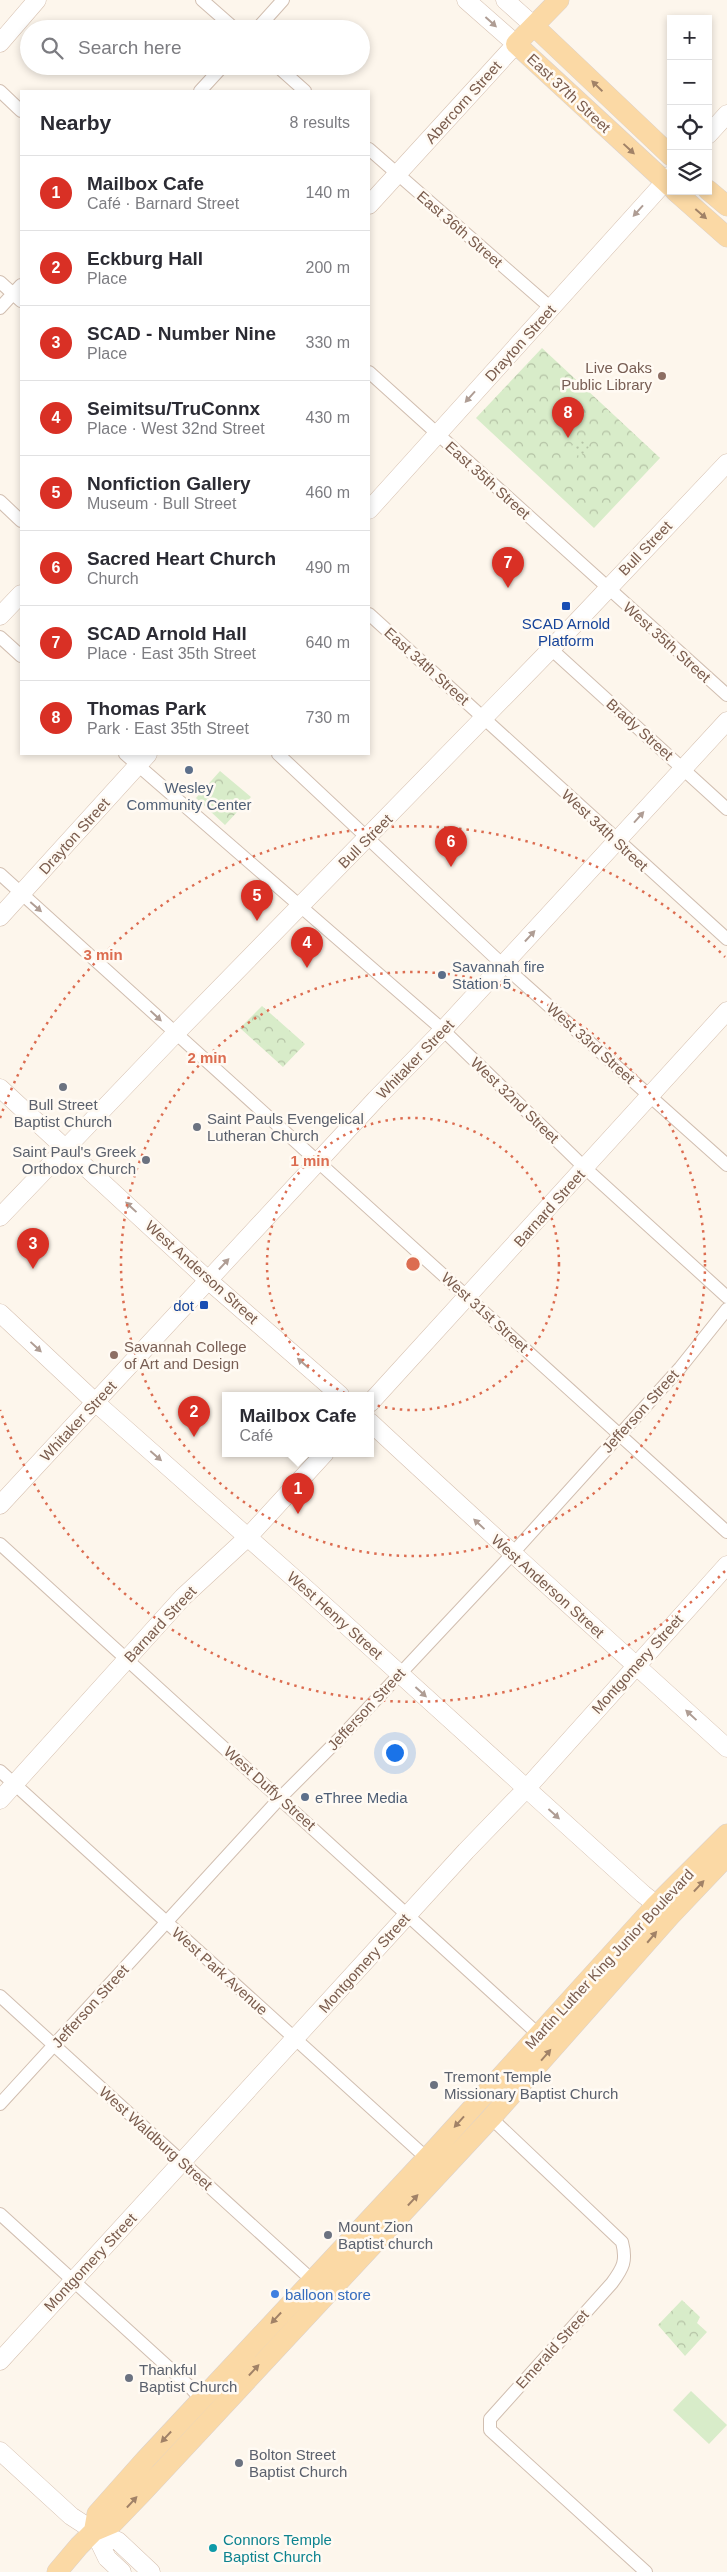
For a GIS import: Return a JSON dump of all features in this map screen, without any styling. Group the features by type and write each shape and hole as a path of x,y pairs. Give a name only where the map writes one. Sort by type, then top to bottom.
{"main road":[{"path":"0,43 37,0"},
{"name":"East 37th Street","path":"466,0 667,181"},
{"name":"East 37th Street","path":"504,0 667,152"},
{"name":"Abercorn Street","path":"370,204 558,0"},
{"path":"712,131 727,114"},
{"name":"Drayton Street","path":"370,509 551,308 667,187"},
{"path":"712,193 727,206"},
{"name":"East 37th Street","path":"682,195 727,237"},
{"name":"Bull Street","path":"0,1217 175,1034 485,718 727,463"},
{"path":"0,616 20,595"},
{"name":"Whitaker Street","path":"0,1505 317,1162 443,1030 727,721"},
{"name":"Drayton Street","path":"0,918 137,758"},
{"name":"Barnard Street","path":"374,1399 727,1011"},
{"name":"West Anderson Street","path":"0,1088 208,1280 337,1392"},
{"name":"West Henry Street","path":"0,1313 95,1402 248,1537 663,1911"},
{"name":"West Anderson Street","path":"374,1426 511,1554 636,1664 727,1748"},
{"name":"Barnard Street","path":"0,1800 183,1597 248,1537 321,1457"},
{"name":"Montgomery Street","path":"0,2361 408,1914 526,1788 727,1565"},
{"name":"Martin Luther King Junior Boulevard","path":"94,2531 97,2514 312,2280 433,2164 491,2118 727,1834"},
{"name":"Martin Luther King Junior Boulevard","path":"57,2572 94,2531 113,2523 433,2164 538,2034 663,1911 727,1856"},
{"path":"0,2451 71,2516 94,2531 118,2541 151,2572"},
{"path":"94,2531 106,2558 122,2572"}],"street":[{"path":"202,0 225,20"},
{"path":"266,20 283,0"},
{"path":"201,90 215,75"},
{"path":"287,75 303,90"},
{"path":"0,92 20,110"},
{"name":"East 36th Street","path":"370,149 551,308"},
{"path":"0,282 19,293 0,308"},
{"name":"East 35th Street","path":"370,373 607,588"},
{"path":"0,501 20,519"},
{"name":"West 35th Street","path":"607,588 727,695"},
{"name":"East 34th Street","path":"370,615 485,718"},
{"path":"0,637 20,655"},
{"name":"Brady Street","path":"551,649 727,809"},
{"name":"West 34th Street","path":"485,718 617,841 727,939"},
{"name":"West 33rd Street","path":"279,755 369,837 503,965 727,1165"},
{"name":"West 32nd Street","path":"137,758 300,906 443,1030 585,1168 727,1297"},
{"name":"West 31st Street","path":"0,874 727,1532"},
{"name":"Jefferson Street","path":"0,2104 280,1798 400,1674 511,1554 680,1368 727,1309"},
{"name":"West Duffy Street","path":"0,1544 538,2034"},
{"name":"West Park Avenue","path":"0,1771 433,2164"},
{"name":"West Waldburg Street","path":"0,1996 312,2280"},
{"name":"Emerald Street","path":"491,2118 622,2242 626,2256 624,2268 612,2283 490,2419 490,2430 646,2572"},
{"path":"0,2214 201,2399"}],"green space":[{"path":"542,348 660,458 594,528 476,418"},
{"path":"579,438 589,447 580,457 570,448"},
{"path":"220,771 251,797 225,825 196,798"},
{"path":"262,1006 305,1044 283,1067 240,1028"},
{"path":"682,2300 700,2317 697,2323 707,2332 685,2356 658,2325"},
{"path":"691,2391 727,2425 709,2444 673,2410"}],"place":[{"name":"Live Oaks Public Library","path":"662,376"},
{"name":"Thomas Park","path":"568,438"},
{"name":"SCAD Arnold Hall","path":"508,588"},
{"name":"SCAD Arnold Platform","path":"566,606"},
{"name":"Wesley Community Center","path":"189,770"},
{"name":"Sacred Heart Church","path":"451,867"},
{"name":"Nonfiction Gallery","path":"257,921"},
{"name":"Seimitsu/TruConnx","path":"307,968"},
{"name":"Savannah fire Station 5","path":"442,975"},
{"name":"Bull Street Baptist Church","path":"63,1087"},
{"name":"Saint Pauls Evengelical Lutheran Church","path":"197,1127"},
{"name":"Saint Paul's Greek Orthodox Church","path":"146,1160"},
{"name":"SCAD - Number Nine","path":"33,1269"},
{"name":"dot","path":"204,1305"},
{"name":"Savannah College of Art and Design","path":"114,1355"},
{"name":"Eckburg Hall","path":"194,1437"},
{"name":"Mailbox Cafe","path":"298,1514"},
{"name":"eThree Media","path":"305,1797"},
{"name":"Tremont Temple Missionary Baptist Church","path":"434,2085"},
{"name":"Mount Zion Baptist church","path":"328,2235"},
{"name":"balloon store","path":"275,2294"},
{"name":"Thankful Baptist Church","path":"129,2378"},
{"name":"Bolton Street Baptist Church","path":"239,2463"},
{"name":"Connors Temple Baptist Church","path":"213,2548"}]}
